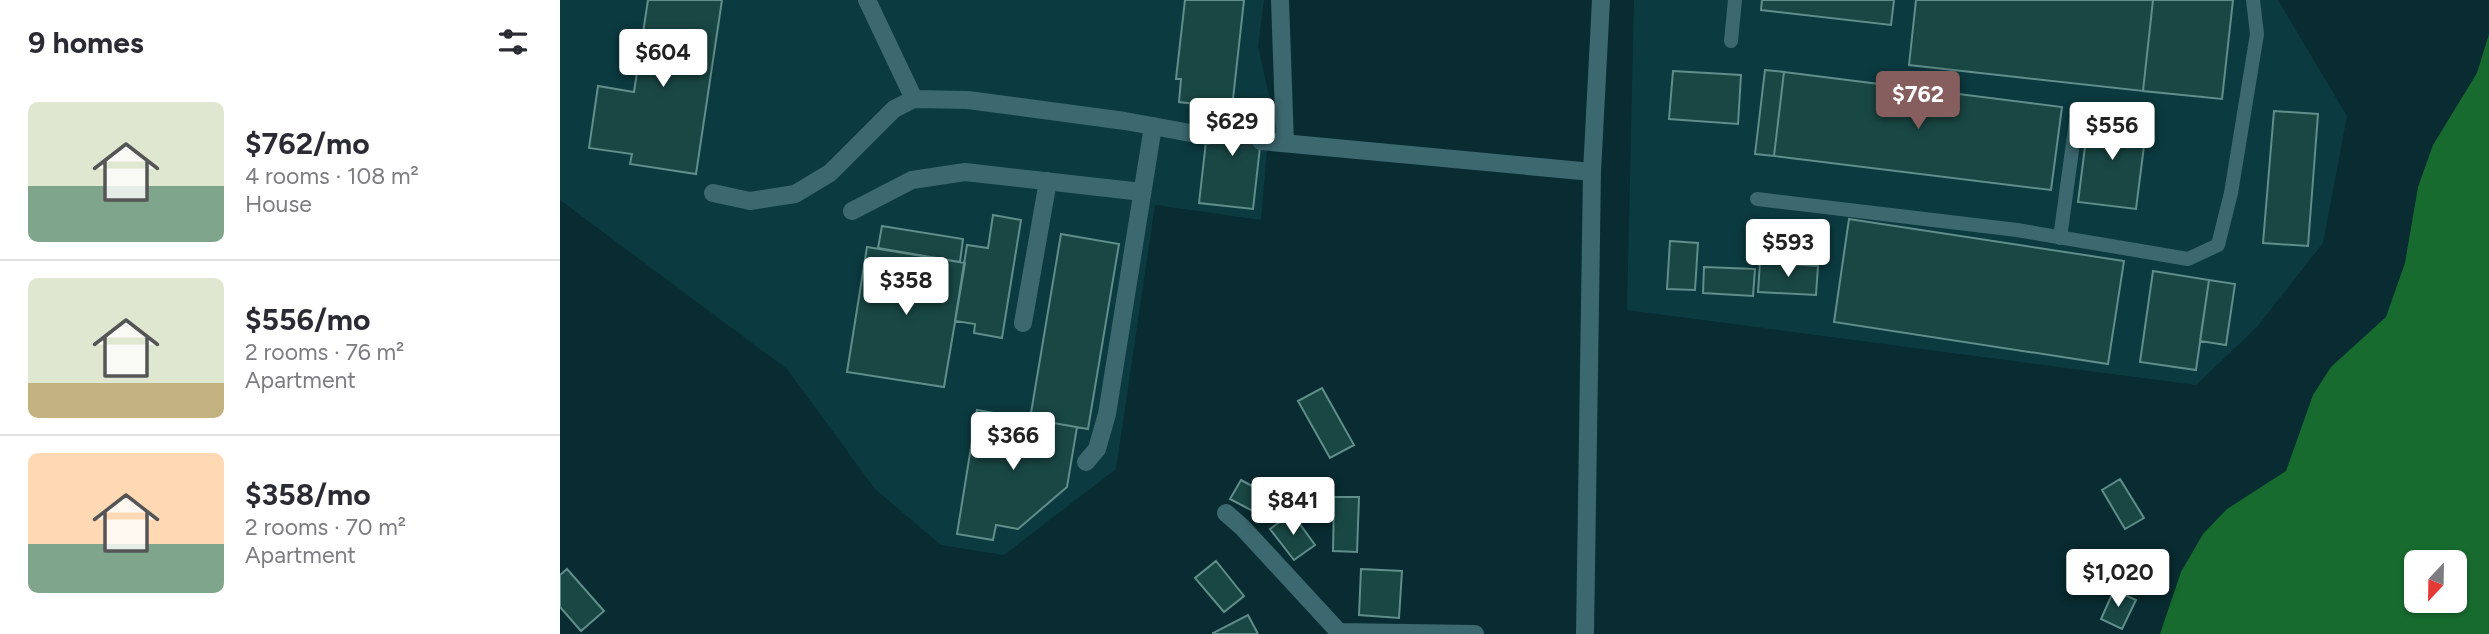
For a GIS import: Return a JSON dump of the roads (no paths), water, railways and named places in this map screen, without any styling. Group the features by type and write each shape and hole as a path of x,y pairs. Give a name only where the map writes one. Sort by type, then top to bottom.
{"street":[{"path":"867,0 914,99"},
{"path":"1280,0 1285,143"},
{"path":"1585,634 1592,172 1601,0"},
{"path":"713,193 750,201 795,194 830,173 894,109 914,99 968,100 1207,135"},
{"path":"1086,462 1097,449 1107,414 1153,126"},
{"path":"1261,141 1592,172"},
{"path":"852,211 912,180 965,172 1142,192"},
{"path":"1023,323 1048,181"},
{"path":"1226,513 1339,632 1475,634"}],"lane":[{"path":"1731,41 1735,0"},
{"path":"1756,199 2017,230 2188,259 2218,245 2231,193 2257,34 2253,0"},
{"path":"2060,238 2076,121"}],"tunnel":[{"path":"1207,136 1261,141"}]}
